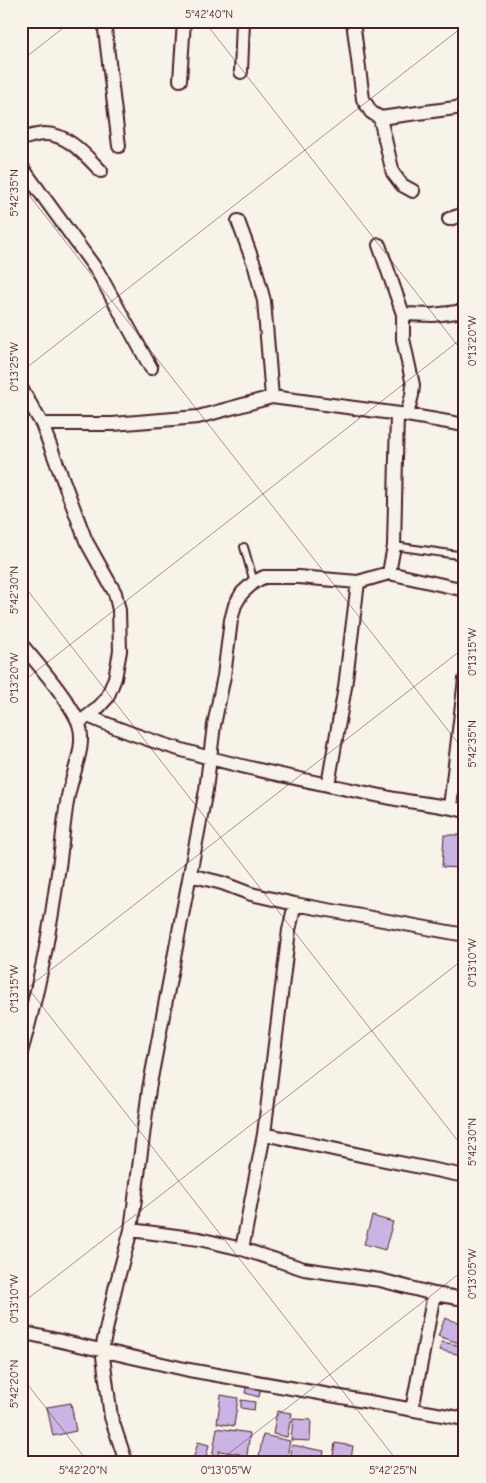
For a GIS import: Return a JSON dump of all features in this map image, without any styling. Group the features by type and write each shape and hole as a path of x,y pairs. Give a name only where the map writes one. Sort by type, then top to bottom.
{"street":[{"path":"104,21 119,146"},
{"path":"180,80 184,21"},
{"path":"241,72 243,21"},
{"path":"353,21 363,99 370,112 380,118 463,106"},
{"path":"380,118 393,173 402,185 413,191"},
{"path":"21,139 44,134 56,135 78,148 101,171"},
{"path":"21,166 98,272 151,368"},
{"path":"449,220 465,214"},
{"path":"238,221 258,274 264,301 272,397"},
{"path":"379,245 404,314 403,339 412,384 412,395 402,414 394,546 389,573"},
{"path":"404,314 433,315 465,311"},
{"path":"21,388 42,424 86,541 114,593 119,610 120,652 116,678 107,698 83,720 80,751 71,778 67,800 58,874 27,1007 21,1052"},
{"path":"42,424 113,424 198,417 272,397 465,424"},
{"path":"126,1462 111,1417 102,1349 115,1289 132,1230 149,1089 206,790 214,726 235,604 242,593 254,582 264,577 298,577 358,582 389,573 465,590"},
{"path":"328,785 345,687 358,582"},
{"path":"21,644 65,701 83,720 114,727 210,758 393,799 465,811"},
{"path":"450,807 465,678"},
{"path":"190,875 222,883 251,894 295,904 465,935"},
{"path":"242,1249 264,1134 288,930 295,904"},
{"path":"264,1134 465,1176"},
{"path":"132,1230 199,1239 242,1249 304,1269 380,1280 434,1294 465,1299"},
{"path":"412,1410 434,1294"},
{"path":"22,1333 102,1349 189,1370 465,1419"}],"lane":[{"path":"394,546 465,556"},
{"path":"244,547 254,582"}],"building":[{"path":"444,835 460,835 458,868 442,867"},
{"path":"372,1216 393,1222 385,1250 364,1244"},
{"path":"445,1318 465,1325 465,1345 438,1336"},
{"path":"442,1342 463,1346 461,1355 440,1350"},
{"path":"247,1384 261,1387 259,1397 245,1393"},
{"path":"221,1395 238,1398 234,1426 217,1423"},
{"path":"241,1400 255,1402 254,1410 241,1408"},
{"path":"71,1403 76,1431 53,1436 47,1407"},
{"path":"277,1411 292,1413 287,1437 273,1434"},
{"path":"293,1419 311,1420 310,1441 291,1440"},
{"path":"217,1428 250,1433 246,1462 239,1462 240,1454 219,1451 218,1459 212,1458"},
{"path":"263,1435 290,1441 286,1462 258,1462"},
{"path":"198,1442 209,1445 205,1462 193,1460"},
{"path":"335,1443 353,1446 351,1459 333,1456"},
{"path":"292,1445 324,1451 322,1462 290,1462"}]}
